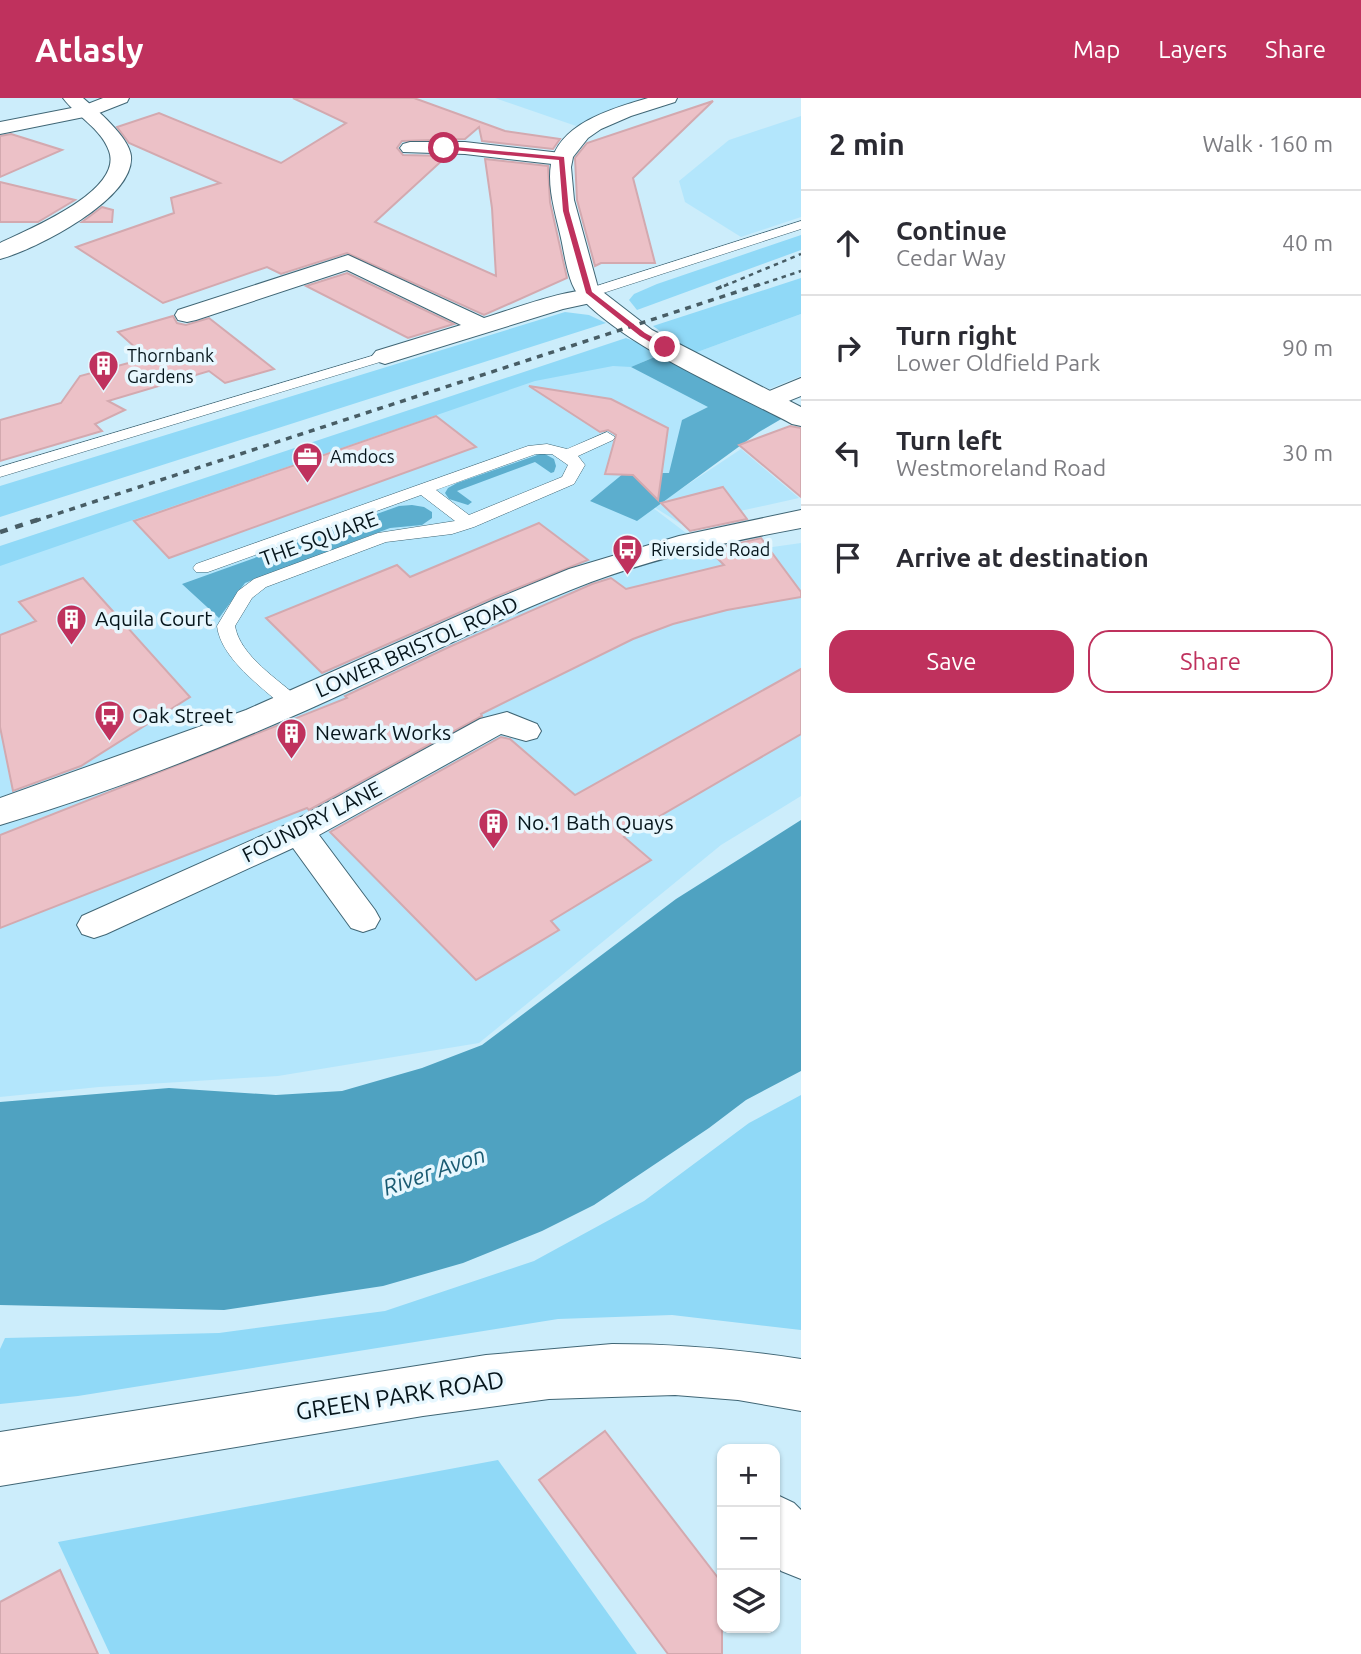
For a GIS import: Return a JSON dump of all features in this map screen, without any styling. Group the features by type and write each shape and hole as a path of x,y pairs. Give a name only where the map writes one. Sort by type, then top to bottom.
{"main road":[{"path":"0,128 79,104 120,98"},
{"path":"668,98 603,122 572,143 561,159 566,211 591,294 643,335 801,418"},
{"path":"0,252 97,199 119,176 121,154 116,144 79,104"},
{"path":"409,148 465,148 561,159"},
{"path":"187,315 348,262 482,326"},
{"path":"385,356 591,294"},
{"path":"771,400 801,386"},
{"name":"LOWER BRISTOL ROAD","path":"0,812 122,770 293,704 478,619 581,576 721,533 801,519"},
{"name":"GREEN PARK ROAD","path":"0,1459 162,1436 433,1388 600,1368 718,1371 801,1385"}],"street":[{"name":"FOUNDRY LANE","path":"94,925 299,832 491,726 507,722 526,731"},
{"path":"299,832 363,919"}],"lane":[{"path":"591,294 801,225"},
{"path":"0,472 385,356"},
{"path":"568,454 607,437"},
{"name":"THE SQUARE","path":"202,568 534,449 555,448 568,454 577,465 568,480 452,529 367,542 260,583 246,596 226,626 228,639 255,670 293,704"},
{"path":"423,488 468,523"}],"shaded area":[{"path":"495,98 651,98 585,122 579,127"},
{"path":"801,116 801,217 741,237 685,202 679,181 729,140"},
{"path":"801,235 801,250 637,310 629,300 634,294 657,284"},
{"path":"801,278 801,314 692,354 653,326"},
{"path":"565,312 589,315 606,323 0,517 0,486"},
{"path":"801,314 801,376 769,389 692,354"},
{"path":"626,338 664,353 631,367 613,366 535,381 0,566 0,546"},
{"path":"664,353 788,415 759,432 637,521 590,501 624,473 669,473 682,420 708,407 631,367"},
{"path":"613,357 664,366 788,415 644,501 715,555 801,543 801,796 721,845 479,1043 278,1076 99,1087 0,1097 0,565 534,378"},
{"path":"741,449 799,498 681,524 654,507"},
{"path":"543,453 554,459 554,472 551,473 535,462 457,491 472,502 468,505 449,499 445,493 457,483"},
{"path":"412,505 432,512 432,518 422,525 390,528 245,583 219,618 182,584 399,506"},
{"path":"801,1095 801,1330 672,1315 558,1319 78,1396 0,1404 0,1349 5,1338 219,1333 385,1311 534,1261 644,1201 749,1123"},
{"path":"498,1460 637,1654 110,1654 58,1542"}],"water":[{"name":"River Avon","path":"801,820 801,1071 746,1100 594,1205 542,1231 463,1263 383,1286 224,1310 0,1305 0,1102 169,1088 276,1095 342,1091 422,1068 482,1045 676,899"}],"building":[{"path":"293,98 414,98 505,131 560,139 553,149 482,141 479,127 465,139 402,141 397,148 403,155 447,156 375,222 496,276 492,208 485,159 548,166 550,202 567,278 484,315 347,253 281,274 267,267 163,303 76,247 174,213 171,198 220,183 129,143 117,127 159,113 281,163 346,123"},
{"path":"713,101 633,178 655,263 601,263 595,266 577,200 575,158 587,143"},
{"path":"11,134 62,150 0,177 0,136"},
{"path":"0,182 75,200 38,222 0,222"},
{"path":"102,207 113,210 112,222 82,222"},
{"path":"347,273 454,324 408,338 306,286"},
{"name":"Thornbank Gardens","path":"173,316 177,323 186,325 209,318 274,369 225,383 209,371 108,401 125,410 95,424 102,431 0,461 0,420 61,403 80,376 147,358 118,332"},
{"path":"529,386 611,399 668,428 658,500 633,475 605,474 616,435 608,430 600,432"},
{"name":"Amdocs","path":"436,416 476,447 169,558 134,521"},
{"path":"790,426 801,428 801,497 739,445"},
{"path":"723,487 747,519 690,531 661,503"},
{"path":"539,523 588,560 495,597 322,673 266,618 397,565 410,577"},
{"name":"Newark Works","path":"761,538 801,592 801,597 727,610 673,624 633,639 481,714 482,716 309,810 307,808 0,928 0,835 347,698 345,696 449,647 592,584 611,578 626,589 724,565 709,550"},
{"path":"83,578 190,697 81,766 13,791 0,727 0,635 36,621 19,602"},
{"name":"No.1 Bath Quays","path":"801,669 801,734 624,837 651,860 551,921 559,930 476,980 330,832 501,737 510,739 575,795"},
{"path":"605,1431 717,1577 717,1633 722,1633 722,1654 668,1654 539,1480"},
{"path":"60,1570 98,1654 0,1654 0,1602"}],"railway":[{"path":"724,286 801,254"},
{"path":"756,286 801,271"},
{"path":"716,289 728,284"},
{"path":"35,521 761,284"},
{"path":"0,532 40,519"}],"place":[{"name":"Thornbank Gardens","path":"104,393"},
{"name":"Amdocs","path":"307,484"},
{"name":"Riverside Road","path":"628,577"},
{"name":"Aquila Court","path":"72,646"},
{"name":"Oak Street","path":"109,743"},
{"name":"Newark Works","path":"292,760"},
{"name":"No.1 Bath Quays","path":"494,850"}],"route":[{"path":"444,148 561,159 566,211 589,293 643,335 665,347"}]}
